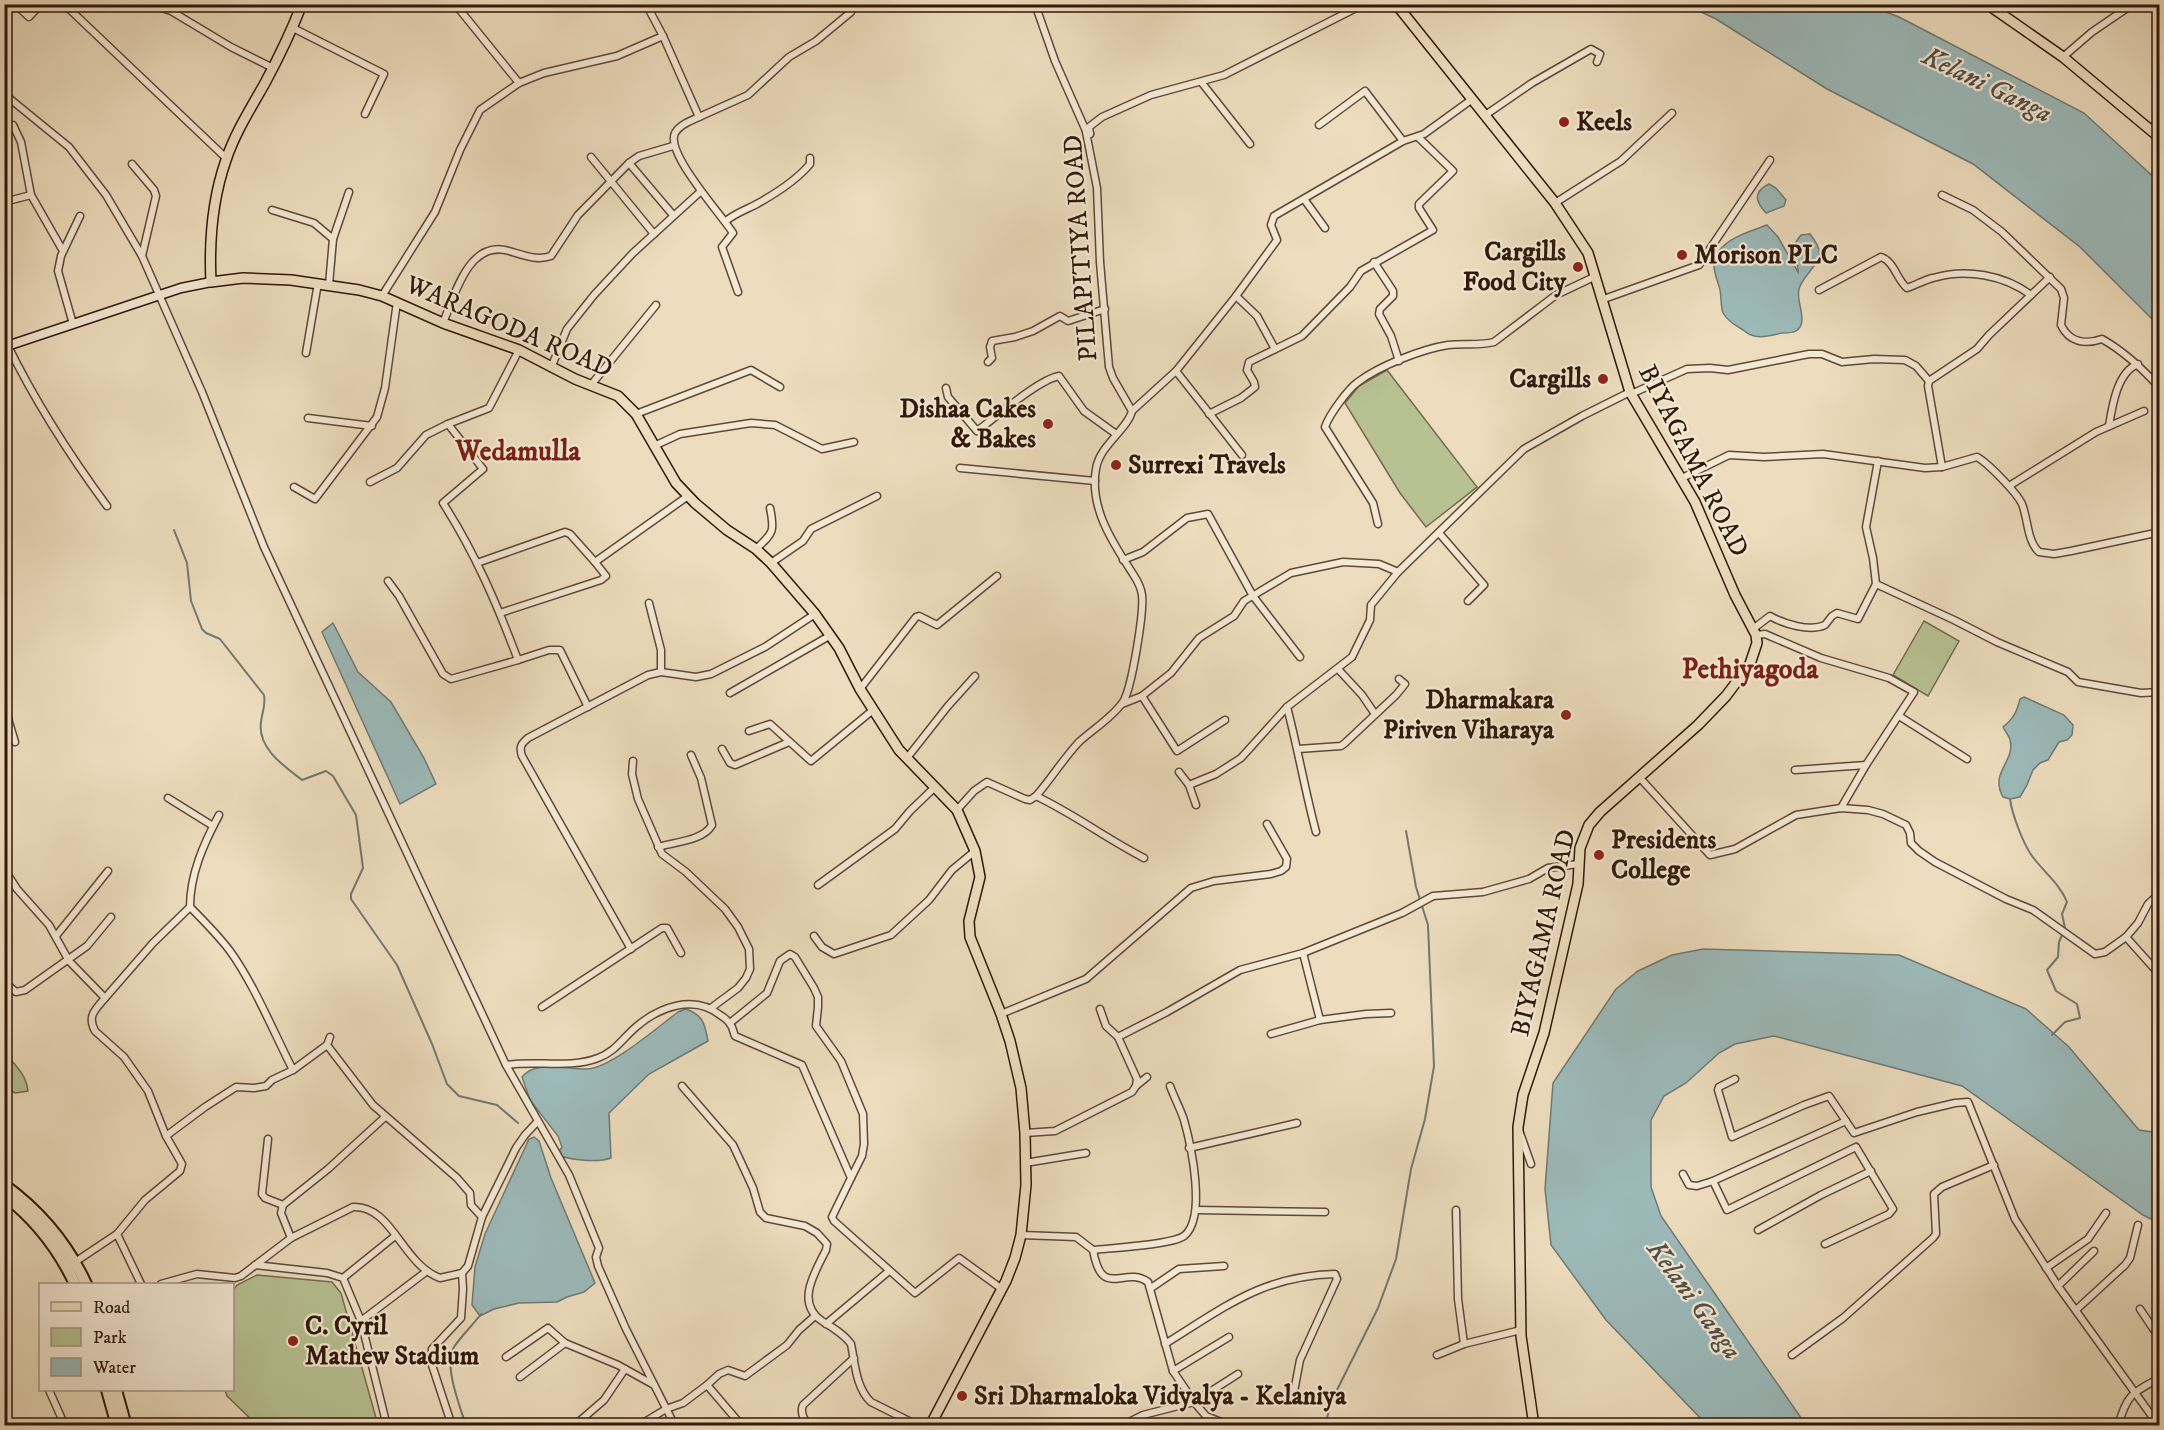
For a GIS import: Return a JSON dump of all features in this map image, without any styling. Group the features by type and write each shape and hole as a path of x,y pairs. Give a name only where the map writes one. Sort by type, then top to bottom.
{"highway":[{"path":"4,1185 35,1210 63,1244 75,1283"},
{"path":"4,1195 30,1218 85,1283"},
{"path":"108,1391 117,1425"},
{"path":"117,1391 126,1425"}],"main road":[{"path":"211,282 210,245 213,209 226,158 293,28 302,4"},
{"name":"BIYAGAMA ROAD","path":"1396,4 1555,203 1588,253 1596,276 1600,300 1630,393 1682,478 1708,528 1735,595 1755,632 1757,643 1750,664 1740,680 1714,710 1600,812 1589,825 1580,848 1578,884 1545,1033 1523,1095 1518,1127 1521,1330 1534,1425"},
{"path":"1987,4 2062,57 2160,138"},
{"name":"WARAGODA ROAD","path":"211,282 243,278 291,280 382,296 443,323 519,350 551,368 618,396 636,414 676,483 726,530 756,549 771,563 815,614 831,635 873,710 907,758 957,810 975,851 980,877 969,921 970,937 1002,1014 1021,1088 1026,1185 1021,1235 1015,1258 1002,1289 930,1425"}],"street":[{"path":"15,4 29,17 41,4"},
{"path":"64,4 226,158"},
{"path":"455,4 519,83"},
{"path":"646,4 663,36 699,117"},
{"path":"1035,4 1055,61 1086,131 1090,134"},
{"name":"PILAPITIYA ROAD","path":"1132,411 1109,367 1100,262 1097,188 1086,132 1090,134 1089,127 1102,117 1151,95 1202,82 1238,69 1364,4"},
{"path":"2062,57 2092,32 2133,4"},
{"path":"156,6 171,11 231,47 273,68"},
{"path":"738,292 722,247 733,233 726,221 700,192 673,146 675,133 683,124 748,95 789,57 816,41 851,12"},
{"path":"293,28 384,74 364,114"},
{"path":"382,296 435,212 460,150 480,110 519,83 544,73 616,56 663,36"},
{"path":"1484,116 1532,83 1591,49 1600,54 1597,62"},
{"path":"1202,82 1250,144"},
{"path":"1319,125 1365,91 1403,141"},
{"path":"4,94 69,147 106,195 142,256 202,392 264,547 506,1065 569,1175 599,1248 596,1257 598,1266 616,1308 675,1425"},
{"path":"1122,704 1128,690 1136,648 1142,598 1138,583 1104,525 1097,502 1095,481 1098,460 1129,420 1132,411 1176,372 1277,240 1271,225 1274,216 1403,141 1418,137 1471,100"},
{"path":"1555,203 1622,161 1672,113"},
{"path":"2150,129 2160,122"},
{"path":"13,125 21,142 31,195 63,251"},
{"path":"1209,414 1250,392 1255,387 1247,365 1302,336 1350,286 1361,271 1433,230 1419,208 1419,204 1453,171 1418,137"},
{"path":"443,323 459,283 472,262 483,253 497,248 531,258 551,256 578,215 629,163 639,156 673,146"},
{"path":"591,157 654,234"},
{"path":"726,221 760,202 803,173 810,164 810,159"},
{"path":"1600,300 1699,265 1770,160"},
{"path":"629,163 673,215"},
{"path":"132,164 154,190 156,196 142,256"},
{"path":"329,285 333,240 349,192"},
{"path":"551,368 567,329 594,295 673,215 700,192"},
{"path":"4,202 31,195"},
{"path":"1942,195 1981,215 2061,289 2064,298 2061,325 2069,337 2078,342 2093,342 2102,339 2120,348 2160,387"},
{"path":"1304,199 1325,228"},
{"path":"272,210 314,223 333,240"},
{"path":"73,324 58,271 63,251 80,216"},
{"path":"1820,290 1881,257 1890,263 1907,288 1935,277 1974,274 2005,280 2031,295"},
{"path":"1374,262 1393,291 1393,296 1380,309 1379,314 1391,336 1399,362"},
{"path":"1378,524 1373,503 1324,427 1355,384 1399,362 1448,345 1494,342 1556,296 1596,276"},
{"path":"1942,467 1929,381 1977,350 2050,277"},
{"path":"107,506 60,442 6,347 158,296 211,282"},
{"path":"306,353 318,283"},
{"path":"1236,296 1257,316 1275,349"},
{"path":"294,488 315,499 377,417 385,388 397,302"},
{"path":"591,385 656,305"},
{"path":"988,362 992,358 990,347 992,341 1034,331 1060,316 1068,321 1105,309"},
{"path":"370,483 397,468 426,435 489,408 519,350"},
{"path":"1189,785 1216,774 1241,758 1287,707 1352,657 1370,620 1371,605 1398,572 1524,449 1581,416 1687,369 1728,370 1809,354 1822,354 1842,362 1874,359 1905,360 1916,366 1929,381"},
{"path":"2109,426 2118,388 2131,366 2138,364"},
{"path":"636,414 751,370 780,387"},
{"path":"1176,372 1242,455"},
{"path":"946,388 948,397 977,431 1031,391 1059,376 1084,411 1116,434"},
{"path":"2009,486 2087,437 2144,411"},
{"path":"308,418 372,426"},
{"path":"654,446 680,434 751,423 774,425 822,449 854,442"},
{"path":"448,424 483,469 443,503 466,539 477,562 518,660"},
{"path":"1682,478 1729,455 1764,457 1823,453 1908,467 1942,467 1977,457 2009,486 2022,505 2032,541 2039,552 2054,554 2160,532"},
{"path":"1755,632 1770,616 1789,624 1816,628 1825,625 1837,613 1858,619 1876,584 1866,527 1878,461"},
{"path":"960,468 1095,481"},
{"path":"595,562 688,496"},
{"path":"771,563 803,541 811,529 877,496"},
{"path":"756,549 772,534 774,528 770,508"},
{"path":"1123,560 1143,552 1187,518 1208,514 1253,596 1300,657"},
{"path":"477,562 565,532 570,534 606,576 601,580 500,613"},
{"path":"1439,533 1484,585 1468,601"},
{"path":"957,810 974,791 987,782 1024,799 1030,800 1036,796 1078,744 1122,704 1142,696 1171,674 1199,638 1234,616 1244,601 1291,573 1343,562 1379,564 1398,572"},
{"path":"860,689 916,617 919,616 937,626 997,576"},
{"path":"388,581 399,596 443,674 451,679 549,650 560,650 588,707"},
{"path":"1876,584 1997,642 2068,672 2078,682 2141,693 2160,692"},
{"path":"649,603 661,650 661,672"},
{"path":"631,949 520,750 521,744 528,738 648,675 661,672 696,677 711,674 765,647 815,614"},
{"path":"1755,632 1766,634 1821,658 1889,678 1914,692 1841,808"},
{"path":"730,693 831,635"},
{"path":"1338,669 1362,695 1375,714"},
{"path":"907,758 975,676"},
{"path":"1298,749 1341,746 1396,695 1405,684 1399,679"},
{"path":"1142,696 1177,751 1225,720"},
{"path":"4,705 15,742"},
{"path":"1287,707 1316,832"},
{"path":"750,731 770,724 811,760 873,710"},
{"path":"1899,716 1967,759"},
{"path":"722,749 729,763 735,765 789,742"},
{"path":"658,847 701,835 708,832 712,825 701,778 691,755"},
{"path":"633,761 638,799 658,847 669,860 686,872 725,909 738,927 749,949 750,969 746,978 738,988 711,1008"},
{"path":"1796,771 1866,765"},
{"path":"1179,772 1189,785 1196,805"},
{"path":"1640,778 1710,855 1735,849 1797,815 1841,808 1884,814 1906,825 1911,843 1935,862 2006,899 2033,910 2090,952 2099,954 2126,937 2138,923 2148,904 2160,893"},
{"path":"818,885 895,829 912,808 935,787"},
{"path":"1036,796 1059,807 1117,844 1144,858"},
{"path":"168,798 213,826"},
{"path":"71,1265 117,1234 146,1200 180,1171 182,1164 166,1136 148,1092 124,1057 95,1031 91,1021 105,998 153,943 190,907 197,861 219,815"},
{"path":"1002,1014 1086,979 1191,888 1214,881 1281,871 1286,867 1287,859 1267,824"},
{"path":"814,936 822,947 834,954 891,935 929,900 952,870 975,851"},
{"path":"1118,1037 1240,970 1303,953 1402,913 1433,896 1483,892 1529,879 1548,868 1578,864"},
{"path":"4,869 17,889 56,936 69,961 105,998"},
{"path":"56,936 108,871"},
{"path":"190,907 210,926 231,952 293,1070"},
{"path":"4,982 16,992 20,992 69,961 87,946 111,917"},
{"path":"542,1007 662,928 667,928 681,953"},
{"path":"2126,937 2160,975"},
{"path":"1303,953 1320,1020"},
{"path":"730,1023 766,993 780,961 790,954 795,957 818,997 816,1026 841,1061 862,1114 864,1144 862,1156 832,1217 834,1221 915,1293 959,1258 1002,1289"},
{"path":"506,1065 525,1062 580,1063 597,1059 611,1052 636,1027 652,1015 668,1007 680,1005 711,1008 730,1023 735,1036 802,1065 851,1178"},
{"path":"1100,1009 1106,1026 1118,1037 1137,1079 1136,1086"},
{"path":"1271,1035 1320,1020 1390,1013"},
{"path":"166,1136 236,1087 266,1086 272,1080 293,1070 327,1045 330,1037"},
{"path":"327,1045 373,1105 457,1178 470,1193 471,1206 482,1217"},
{"path":"1025,1133 1058,1130 1126,1095 1147,1077"},
{"path":"1735,1079 1719,1086 1718,1090 1732,1137 1829,1096 1854,1133 1917,1112 1968,1102 2015,1219 2058,1286 2154,1419 2158,1420"},
{"path":"682,1086 733,1144 753,1188 760,1212 766,1218 805,1226 827,1244 808,1293 808,1304 815,1316 847,1338 851,1344 860,1388 864,1396 871,1402 920,1425"},
{"path":"1021,1235 1076,1237 1093,1250 1153,1244 1182,1237 1191,1228 1197,1194 1184,1120 1170,1086"},
{"path":"1184,1120 1191,1115"},
{"path":"291,1238 281,1213 283,1205 328,1169 385,1117"},
{"path":"165,1283 197,1274 235,1278 241,1276 291,1238 353,1207 364,1206 383,1218 414,1259 427,1271 440,1278 462,1273 468,1266 482,1217 516,1148 537,1122"},
{"path":"1683,1174 1689,1185 1696,1186 1713,1181 1846,1122"},
{"path":"1189,1148 1297,1123"},
{"path":"1518,1127 1531,1164"},
{"path":"268,1139 261,1194 283,1205"},
{"path":"1713,1181 1727,1210 1856,1147 1893,1209 1888,1214 1825,1244"},
{"path":"1025,1163 1086,1153"},
{"path":"1792,1354 1843,1318 1933,1238 1936,1234 1934,1194 1942,1187 1994,1164"},
{"path":"1758,1230 1821,1195 1871,1171"},
{"path":"1196,1210 1325,1212"},
{"path":"1456,1210 1458,1299 1464,1344"},
{"path":"2046,1268 2088,1239 2106,1213"},
{"path":"2076,1310 2125,1265 2130,1258 2138,1225"},
{"path":"117,1234 141,1283"},
{"path":"343,1278 395,1236"},
{"path":"1093,1250 1096,1268 1101,1274 1109,1278 1143,1279 1150,1288 1173,1371 1206,1416 1231,1425"},
{"path":"2058,1286 2094,1251"},
{"path":"255,1265 343,1278"},
{"path":"1150,1288 1179,1269 1224,1266"},
{"path":"361,1321 427,1271"},
{"path":"826,1323 889,1271"},
{"path":"452,1425 431,1362 432,1349 461,1317 464,1289 462,1273"},
{"path":"1165,1344 1245,1294 1266,1285 1287,1279 1335,1274 1337,1280 1300,1360 1293,1397"},
{"path":"343,1278 361,1321 387,1425"},
{"path":"2140,1309 2160,1339"},
{"path":"638,1425 666,1408 683,1402 718,1374 728,1370 745,1376 787,1345 815,1316"},
{"path":"506,1357 548,1328 565,1343 625,1369 654,1385"},
{"path":"1437,1355 1464,1344 1521,1330"},
{"path":"1173,1371 1229,1337"},
{"path":"520,1377 565,1343"},
{"path":"809,1425 801,1409 803,1405 854,1358"},
{"path":"574,1425 604,1400 625,1369"},
{"path":"1121,1425 1143,1415 1194,1402 1238,1374"},
{"path":"2118,1425 2124,1404 2135,1391 2160,1378"},
{"path":"707,1385 742,1425"},
{"path":"49,1391 65,1425"}],"green space":[{"path":"1387,370 1477,487 1426,527 1400,493 1345,403 1359,386"},
{"path":"1924,621 1959,641 1928,696 1893,675"},
{"path":"5,1053 22,1075 28,1091 15,1093 5,1088"},
{"name":"C. Cyril Mathew Stadium","path":"257,1275 332,1282 341,1293 378,1425 257,1425 227,1396 225,1391 234,1391 234,1289"}],"water":[{"name":"Kelani Ganga","path":"1686,5 1868,5 1899,17 2084,113 2159,182 2159,326 2080,247 1973,164 1827,89 1716,19"},
{"path":"1769,184 1776,188 1786,200 1784,206 1766,213 1757,197 1760,190"},
{"path":"1767,225 1778,237 1798,272 1793,250 1801,235 1810,234 1819,249 1819,255 1799,290 1802,315 1800,327 1793,332 1759,337 1748,334 1726,318 1723,313 1714,264 1716,255 1728,242"},
{"path":"333,623 358,672 391,702 424,758 436,784 400,804 322,632"},
{"path":"2024,697 2064,715 2073,725 2072,735 2067,740 2059,742 2048,760 2040,763 2033,770 2020,797 2010,799 2003,797 1999,780 2011,747 2003,727 2012,718 2020,699"},
{"name":"Kelani Ganga","path":"1703,949 1899,955 2026,1009 2069,1047 2139,1130 2159,1133 2159,1223 2143,1215 1962,1086 1774,1036 1735,1044 1719,1053 1686,1083 1664,1096 1651,1120 1651,1187 1661,1216 1806,1425 1707,1425 1606,1320 1551,1245 1545,1189 1553,1083 1616,989 1638,971 1672,955"},
{"path":"686,1009 700,1017 708,1041 649,1074 609,1113 611,1158 584,1160 557,1155 562,1147 558,1136 530,1100 522,1077 535,1068 588,1069 598,1067 622,1054 678,1012"},
{"path":"534,1137 539,1141 551,1178 595,1283 584,1292 557,1302 519,1303 494,1309 480,1316 472,1305 475,1267 485,1234 529,1139"}],"waterway":[{"path":"174,530 187,563 191,601 202,629 220,639 264,695 261,731 267,748 273,756 302,780 326,771 333,776 356,815 363,868 351,894 351,899 397,965 447,1084 459,1096 497,1105 518,1123"},
{"path":"2010,799 2015,819 2027,848 2059,888 2067,902 2062,914 2065,928 2059,942 2058,957 2047,970 2056,991 2077,1004 2080,1018 2065,1022 2052,1035"},
{"path":"1325,1426 1331,1402 1378,1308 1396,1259 1411,1169 1425,1119 1434,1066 1428,925 1416,887 1406,831"},
{"path":"466,1426 451,1375 451,1355 454,1347 481,1314"}],"place":[{"name":"Keels","path":"1564,122"},
{"name":"Morison PLC","path":"1682,255"},
{"name":"Cargills Food City","path":"1578,267"},
{"name":"Cargills","path":"1603,379"},
{"name":"Dishaa Cakes & Bakes","path":"1048,424"},
{"name":"Surrexi Travels","path":"1116,465"},
{"name":"Dharmakara Piriven Viharaya","path":"1566,715"},
{"name":"Presidents College","path":"1599,855"},
{"name":"C. Cyril Mathew Stadium","path":"293,1341"},
{"name":"Sri Dharmaloka Vidyalya - Kelaniya","path":"962,1396"}],"district":[{"name":"Wedamulla","path":"518,451"},
{"name":"Pethiyagoda","path":"1750,669"}]}
